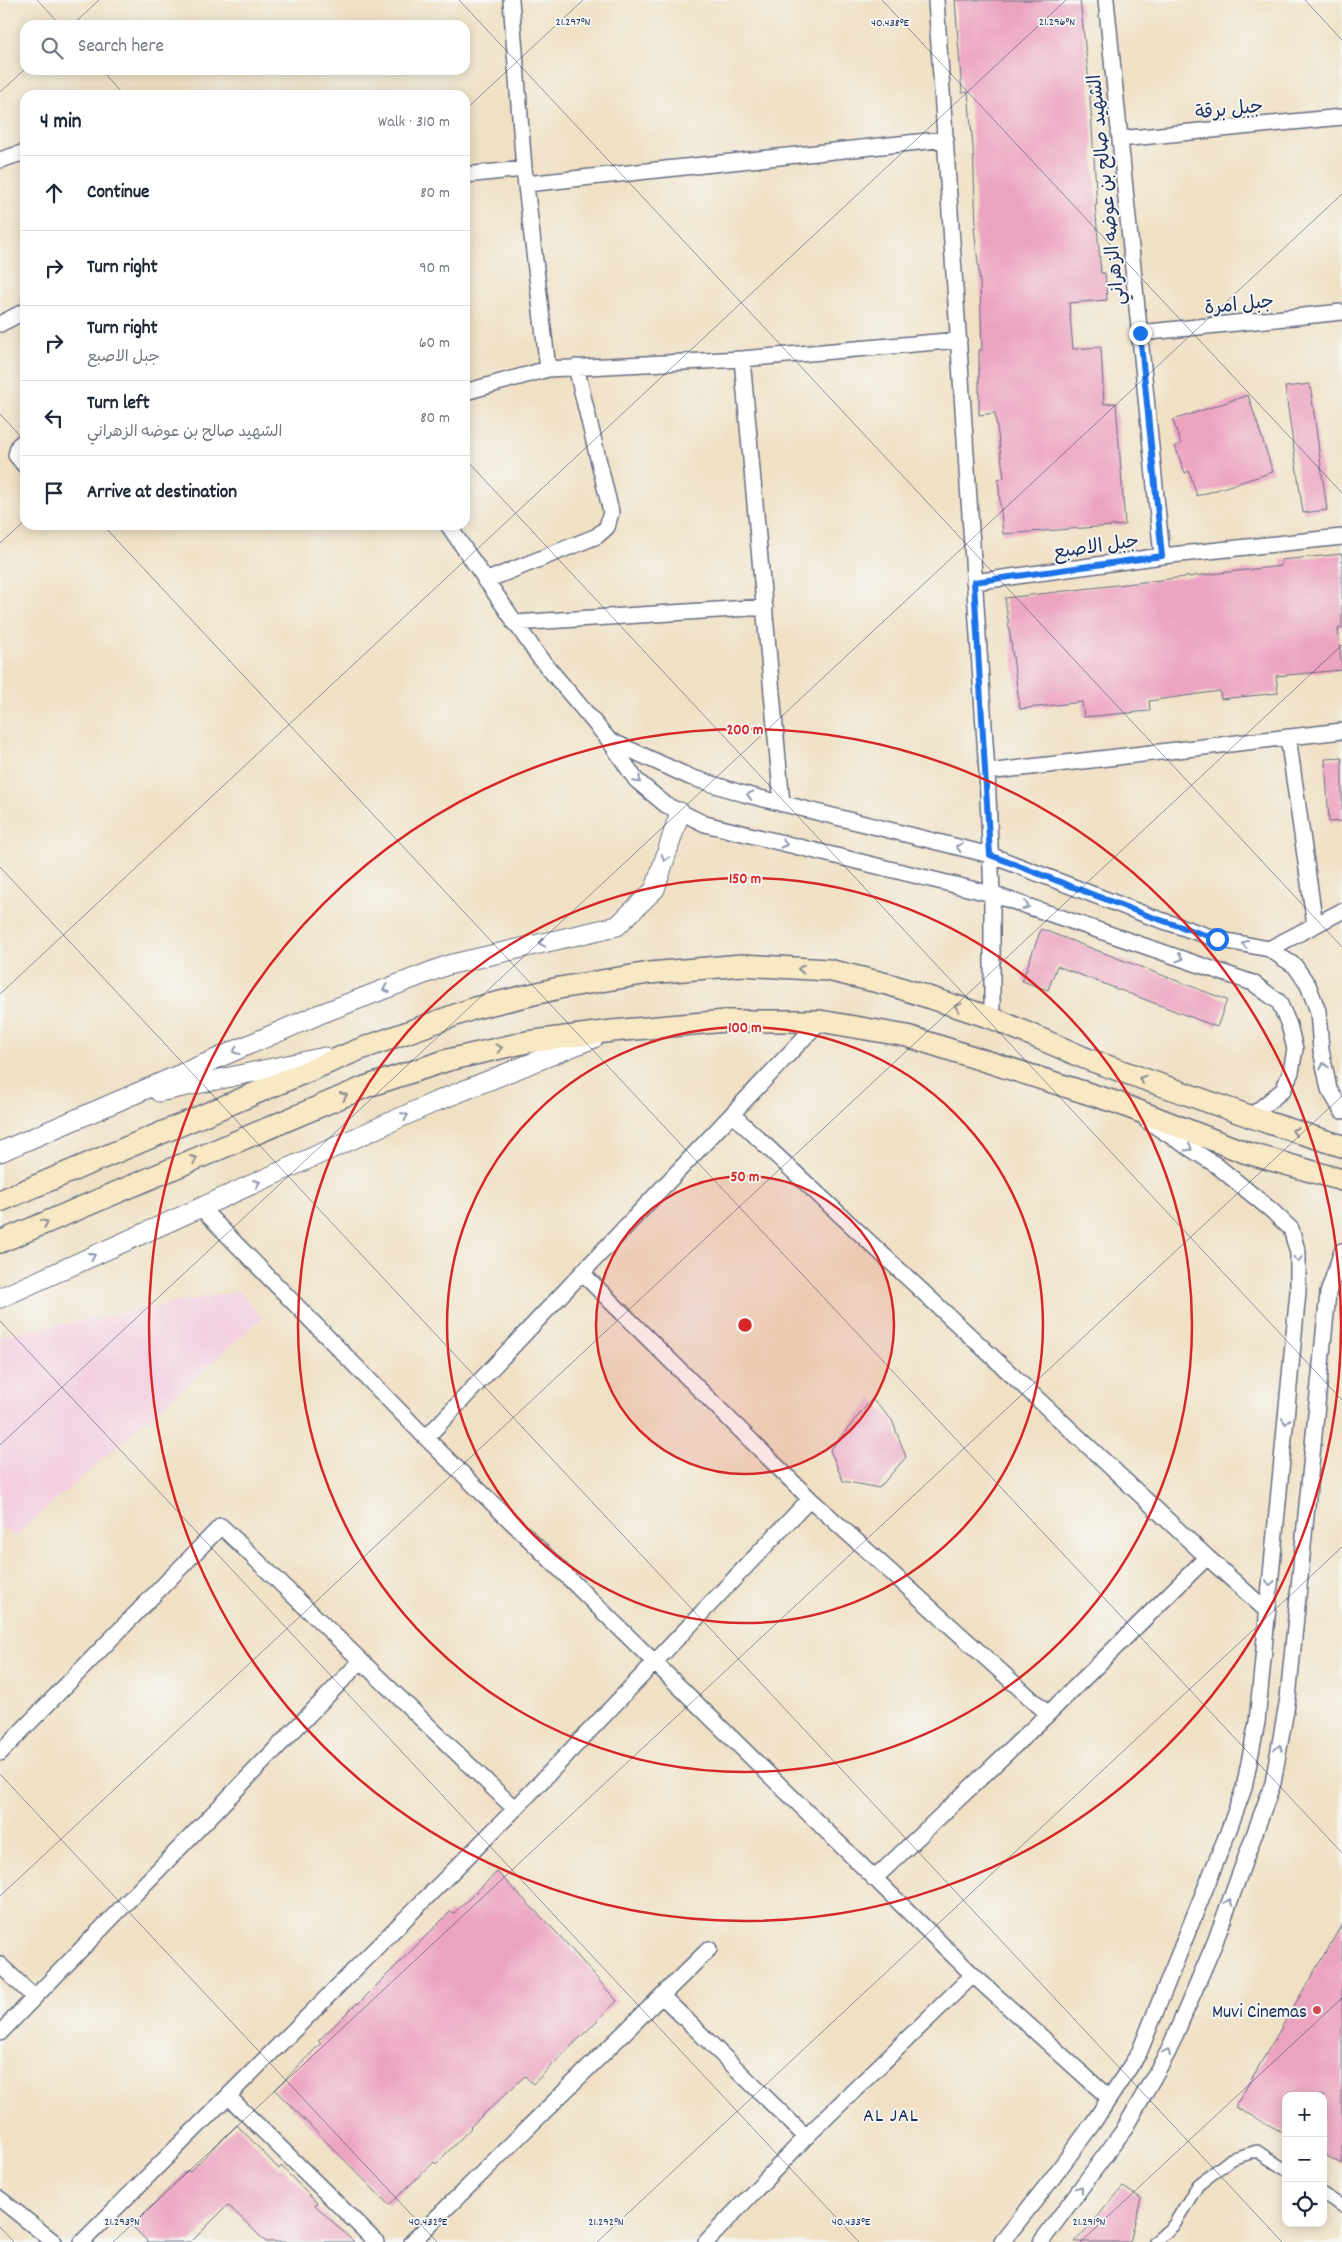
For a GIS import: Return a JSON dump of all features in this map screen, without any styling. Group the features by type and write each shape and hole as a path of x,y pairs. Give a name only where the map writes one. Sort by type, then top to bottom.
{"main road":[{"path":"0,1201 358,1050 475,1008 559,988 648,973 742,965 828,970 891,985 992,1018 1086,1059 1250,1117 1342,1146"},
{"path":"0,1242 365,1087 457,1058 527,1042 612,1031 726,1022 820,1021 907,1036 1118,1103 1244,1152 1342,1180"}],"street":[{"path":"510,0 524,176 548,369"},
{"path":"936,0 987,772 992,894 992,1018"},
{"name":"الشهيد صالح بن عوضه الزهراني","path":"1106,0 1162,556"},
{"name":"جبل برقة","path":"1120,139 1342,117"},
{"path":"470,175 524,176 946,139"},
{"path":"0,160 20,154"},
{"name":"جبل امرة","path":"1140,333 1342,312"},
{"path":"0,324 20,314"},
{"path":"470,391 548,369 742,359 959,340"},
{"path":"742,359 782,804"},
{"path":"485,581 597,536 606,527 611,512 576,367"},
{"path":"20,444 16,455 20,460"},
{"path":"451,530 539,657 609,740 636,780 666,805 705,824 992,894 1253,983 1279,1002 1289,1025 1295,1049 1291,1072 1283,1090 1250,1117"},
{"name":"جبل الاصبع","path":"974,582 1162,556 1342,537"},
{"path":"514,623 765,607"},
{"path":"987,772 1342,731"},
{"path":"1288,737 1315,925"},
{"path":"609,740 690,777 782,804 990,855 1149,916 1217,939 1269,949 1295,966 1308,986 1318,1011 1321,1050 1329,1089 1342,1111"},
{"path":"0,1152 320,1014 448,964 618,926 655,889 680,812"},
{"path":"1269,949 1342,911"},
{"path":"426,1438 820,1021"},
{"path":"0,1298 435,1102 612,1031"},
{"path":"119,1101 358,1050"},
{"path":"1002,2242 1051,2180 1110,2098 1139,2053 1244,1788 1256,1722 1298,1292 1298,1253 1291,1229 1264,1204 1216,1165 1118,1103"},
{"path":"732,1114 1267,1611"},
{"path":"201,1208 426,1438 973,1975 1110,2098"},
{"path":"1040,2242 1123,2131 1168,2052 1215,1942 1273,1783 1288,1698 1328,1293 1342,1251"},
{"path":"582,1273 810,1499 1048,1714"},
{"path":"82,2242 515,1809 810,1499"},
{"path":"0,1754 221,1526 515,1809"},
{"path":"874,1878 1048,1714 1207,1557"},
{"path":"0,2033 361,1661"},
{"path":"412,2242 709,1949"},
{"path":"0,1965 34,1997"},
{"path":"706,2242 806,2137 973,1975"},
{"path":"662,1996 806,2137"},
{"path":"228,2096 376,2242"},
{"path":"1155,2242 1172,2226 1198,2185 1231,2159 1257,2151 1282,2167"},
{"path":"1327,2197 1342,2206"},
{"path":"0,2199 54,2242"}],"shaded area":[{"path":"239,1291 262,1318 14,1537 0,1527 0,1336"}],"building":[{"path":"955,0 1080,0 1089,81 1097,205 1095,205 1101,273 1105,273 1107,300 1069,303 1073,349 1101,347 1104,404 1116,403 1125,525 1003,534 998,479 1004,478 995,413 979,415 979,350 982,350 980,282 974,227 976,227 973,147 968,92 962,93"},
{"path":"1310,384 1327,510 1303,513 1285,387"},
{"path":"1248,395 1273,472 1197,496 1189,471 1185,473 1175,446 1181,444 1173,420"},
{"path":"1342,554 1342,628 1338,629 1342,670 1276,676 1278,693 1221,699 1220,691 1149,701 1150,711 1084,717 1082,702 1020,709 1005,598 1281,566 1281,560"},
{"path":"1342,758 1342,821 1329,822 1325,759"},
{"path":"1041,929 1227,1000 1217,1027 1057,966 1048,990 1022,981"},
{"path":"872,1399 892,1420 906,1457 879,1488 843,1481 830,1450"},
{"path":"497,1872 559,1935 617,2001 533,2084 525,2076 470,2127 436,2164 434,2162 389,2205 275,2090 321,2043 318,2041 358,2004 451,1911 453,1914"},
{"name":"Muvi Cinemas","path":"1342,1924 1342,2164 1327,2156 1327,2092 1282,2092 1282,2132 1235,2107"},
{"path":"237,2125 279,2169 281,2166 317,2203 315,2205 354,2242 266,2242 228,2205 191,2242 148,2242 132,2226 187,2170 189,2172"},
{"path":"1123,2187 1141,2198 1130,2242 1075,2242"}],"place":[{"name":"Muvi Cinemas","path":"1317,2010"}],"district":[{"name":"AL JAL","path":"891,2114"}],"route":[{"path":"1140,333 1162,556 974,582 987,772 990,855 1149,916 1217,939"}]}
